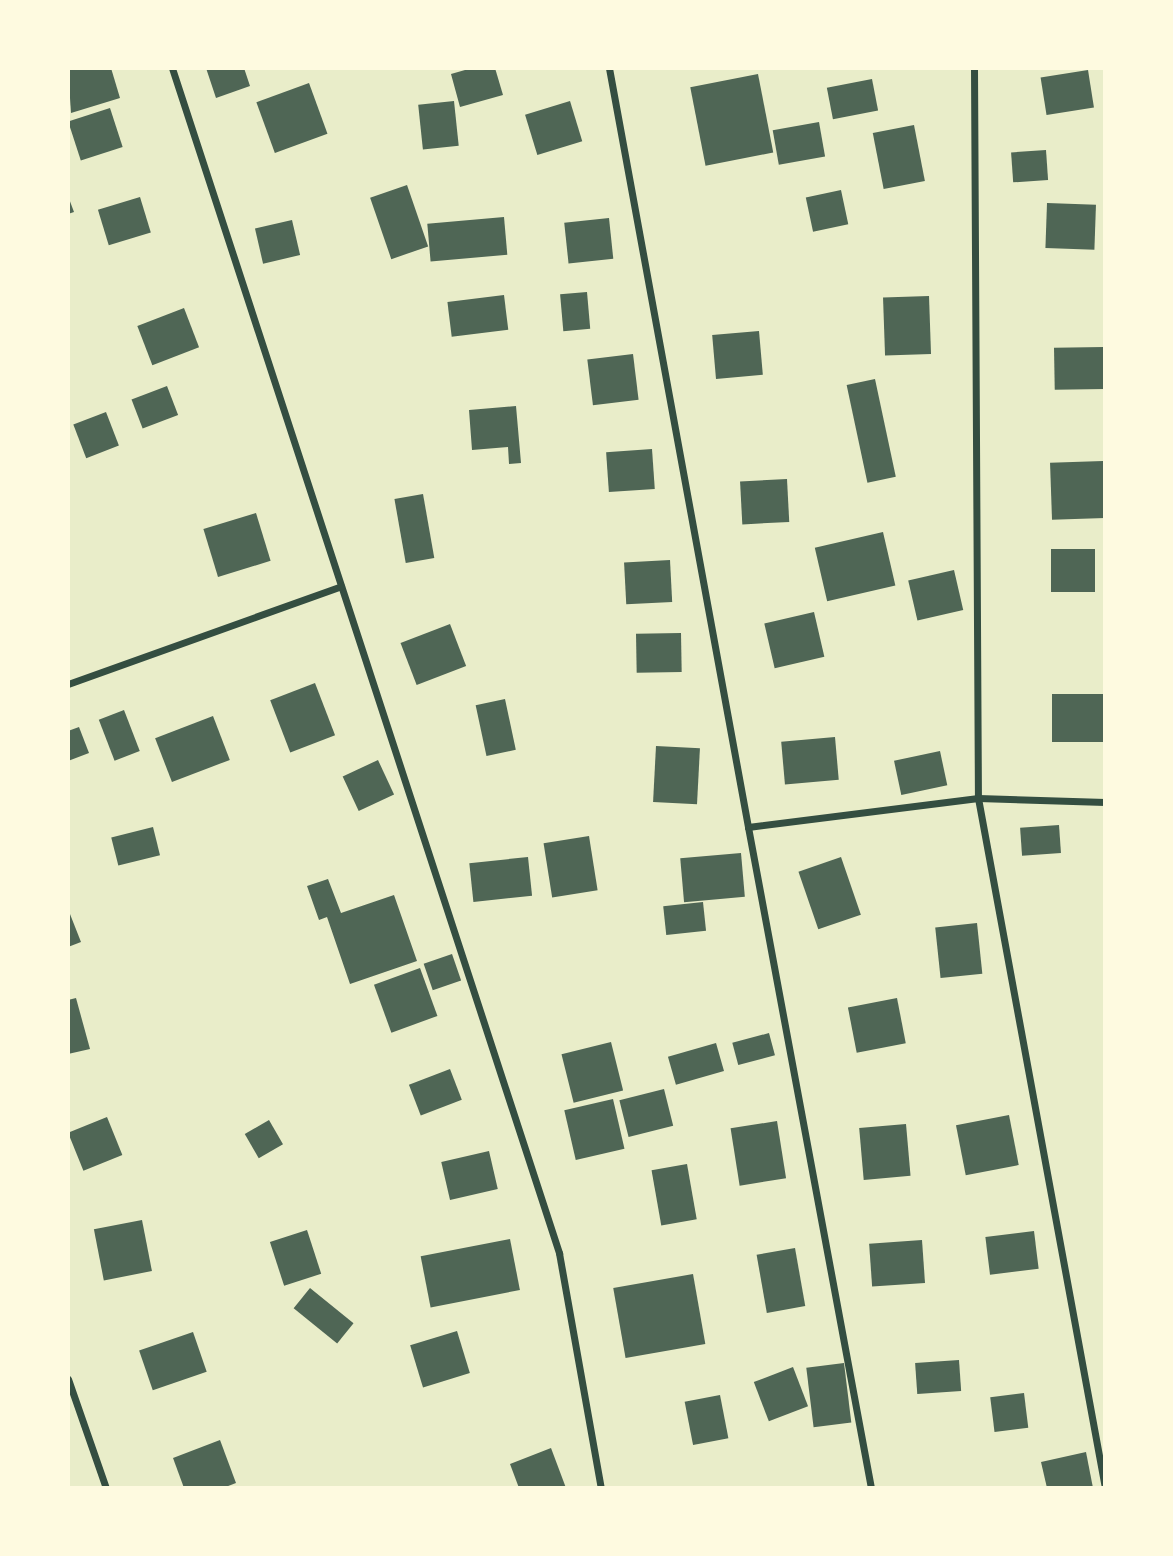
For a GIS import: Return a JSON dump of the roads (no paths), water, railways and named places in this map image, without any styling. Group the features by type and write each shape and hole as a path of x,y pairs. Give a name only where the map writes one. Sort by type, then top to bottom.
{"street":[{"path":"172,68 559,1253 601,1488"},
{"path":"609,68 871,1488"},
{"path":"974,68 978,798 1105,1488"},
{"path":"68,684 341,586"},
{"path":"748,827 978,798 1105,802"},
{"path":"68,1379 106,1488"}]}
